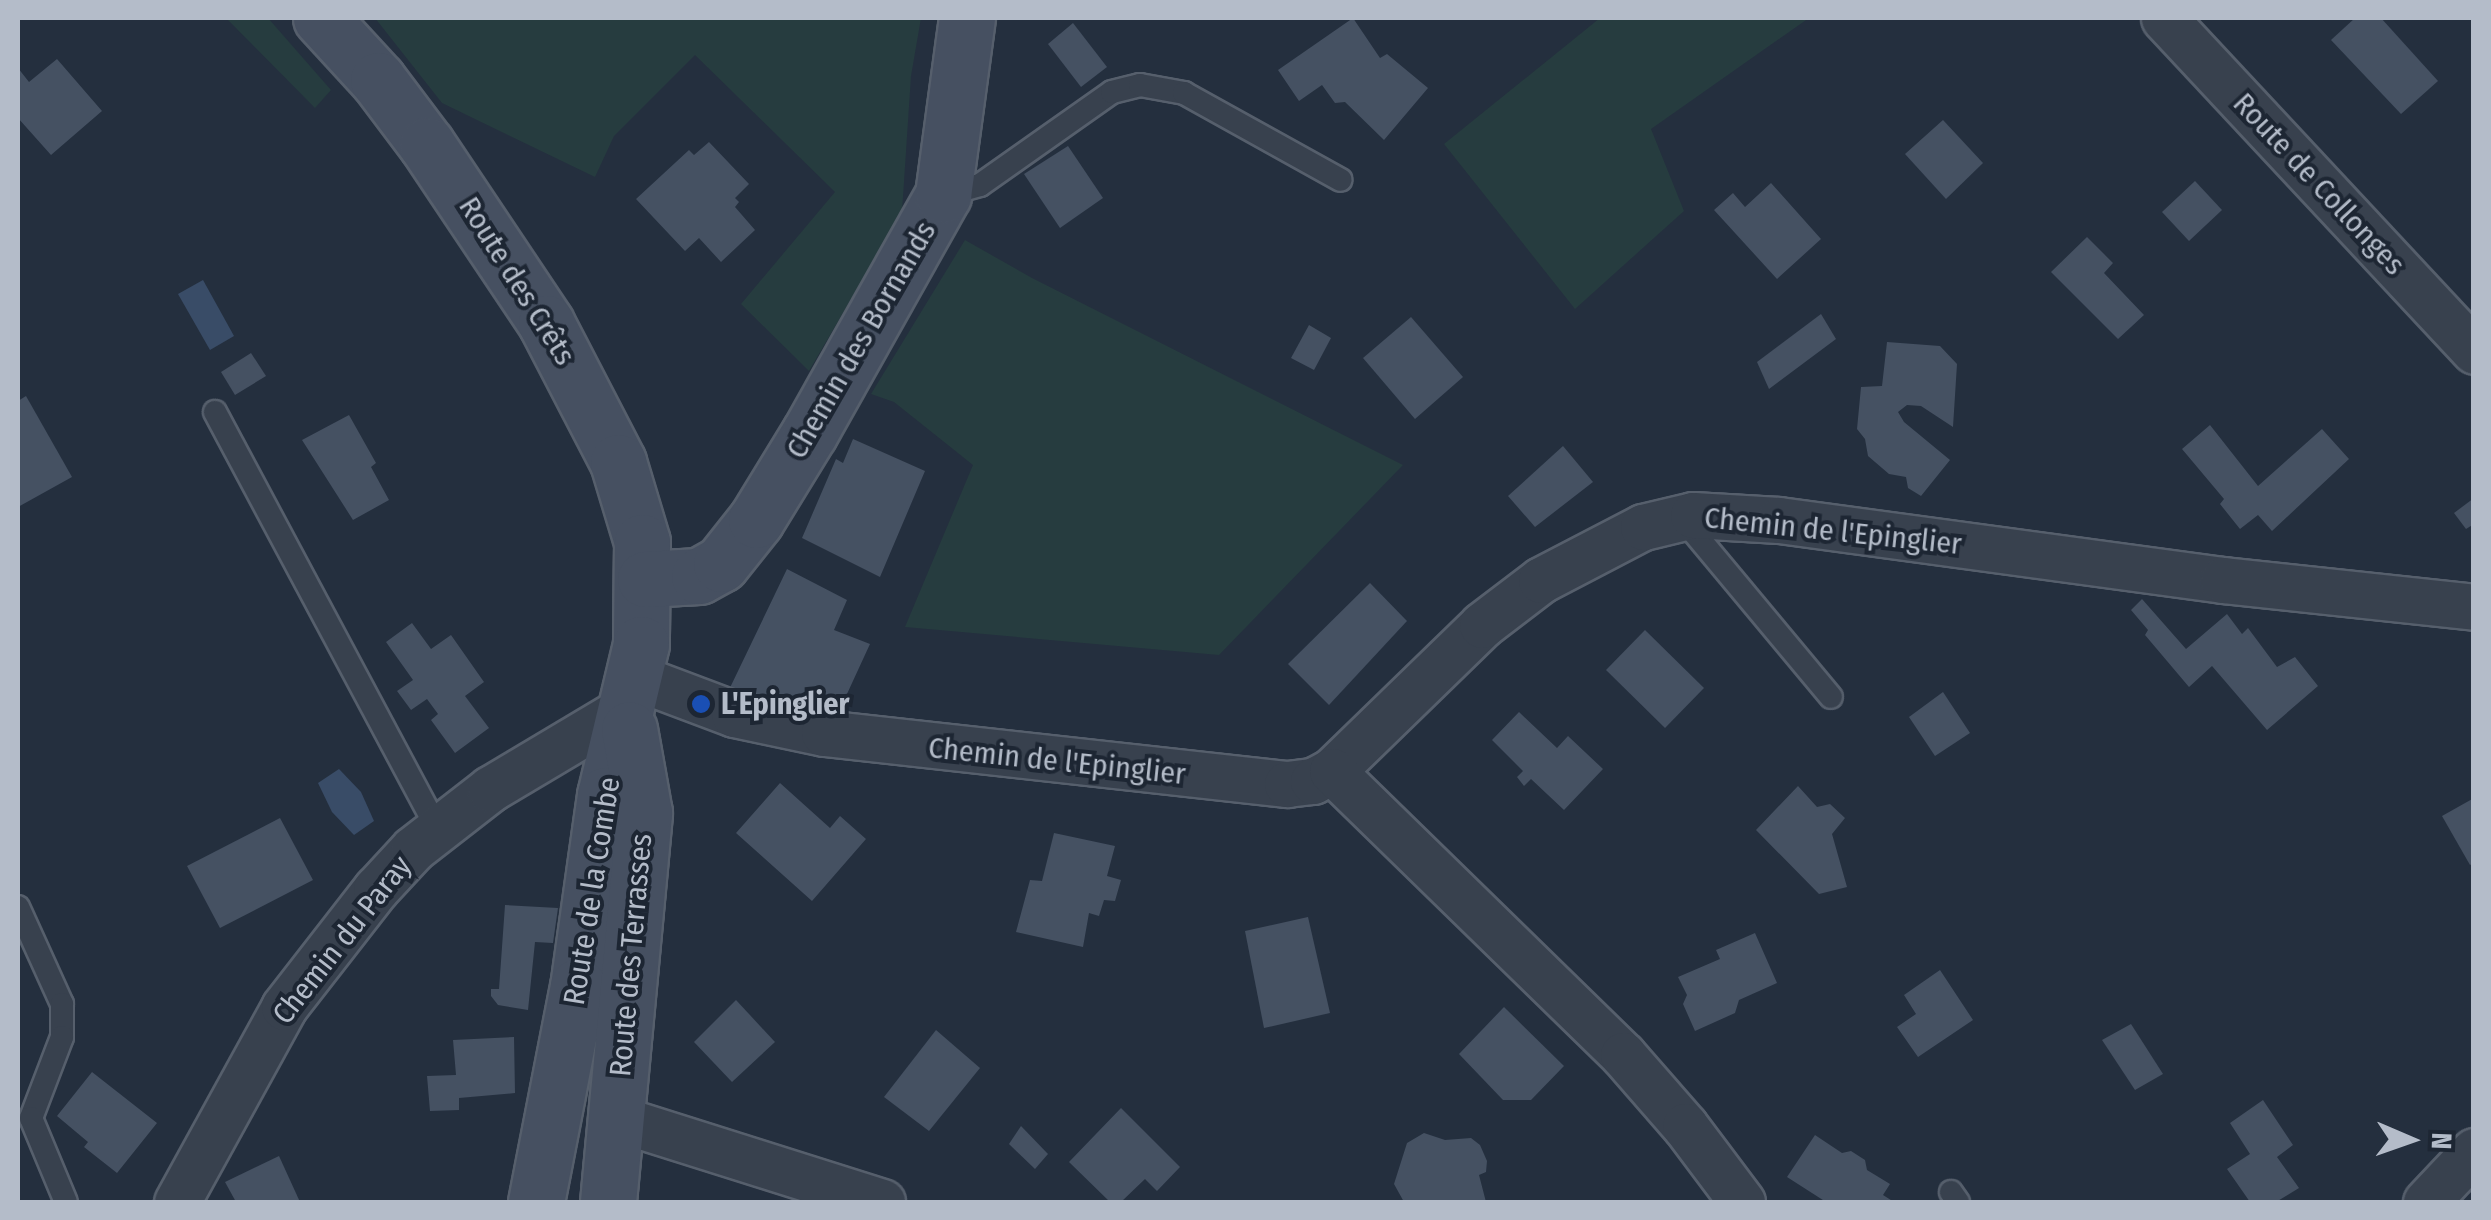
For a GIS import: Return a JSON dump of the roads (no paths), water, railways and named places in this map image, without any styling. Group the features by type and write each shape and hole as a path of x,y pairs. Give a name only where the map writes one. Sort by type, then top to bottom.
{"street":[{"name":"Route des Crêts","path":"321,18 378,80 427,145 569,362 618,462 634,506 645,580"},
{"name":"Chemin des Bornands","path":"645,580 698,576 730,556 810,432 943,195 967,18"},
{"name":"Route de Collonges","path":"2164,18 2474,352"},
{"name":"Chemin de l'Epinglier","path":"629,692 896,744 1246,782 1300,783 1332,771 1515,598 1611,541 1681,516 1780,520 2223,580 2474,607"},
{"name":"Route de la Combe","path":"536,1202 575,1002 605,796 641,644 645,580"},
{"name":"Chemin du Paray","path":"177,1202 284,1006 376,889 438,829 629,692"},
{"name":"Route des Terrasses","path":"608,1202 644,813 629,692"},
{"path":"1332,771 1623,1055 1685,1126 1742,1202"},
{"path":"616,1118 882,1202"},
{"path":"2426,1202 2474,1151"}],"lane":[{"path":"943,195 980,186 1112,92 1140,85 1184,93 1341,180"},
{"path":"215,412 438,829"},
{"path":"1681,516 1831,697"},
{"path":"18,906 62,1004 62,1037 31,1118 66,1202"}],"water":[{"path":"203,280 234,336 210,350 178,294"},
{"path":"339,769 361,792 374,821 354,835 332,812 318,783"}],"place":[{"name":"L'Epinglier","path":"701,704"}]}
